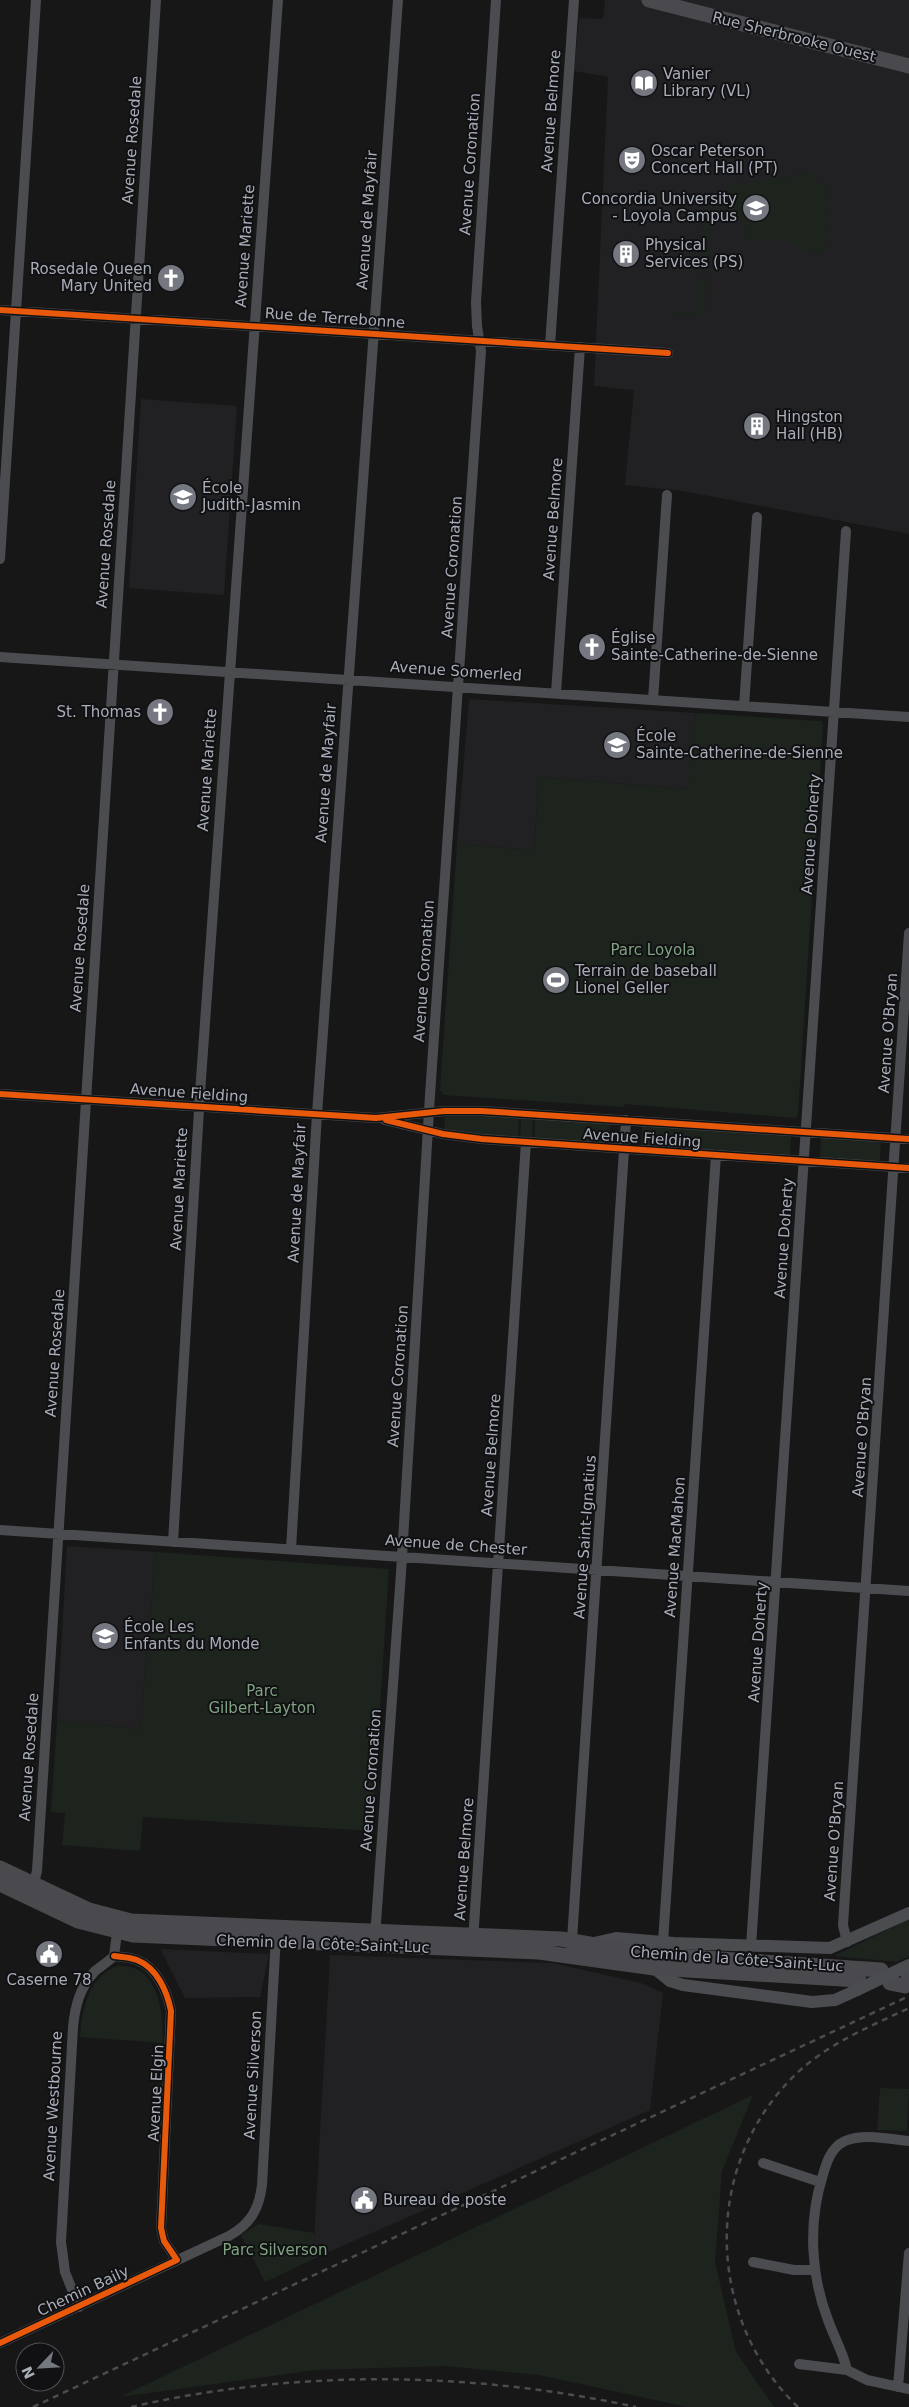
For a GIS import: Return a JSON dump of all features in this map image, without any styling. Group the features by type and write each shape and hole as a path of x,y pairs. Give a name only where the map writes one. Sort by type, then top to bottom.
{"main road":[{"name":"Rue Sherbrooke Ouest","path":"649,0 909,66"},
{"name":"Chemin de la Côte-Saint-Luc","path":"0,1868 31,1891 78,1921 118,1926 146,1936 276,1935 473,1942 571,1948 654,1968 858,1985"},
{"name":"Chemin de la Côte-Saint-Luc","path":"0,1884 31,1891"},
{"name":"Chemin de la Côte-Saint-Luc","path":"571,1948 594,1943 615,1950 646,1954 881,1970"},
{"name":"Chemin de la Côte-Saint-Luc","path":"890,1983 908,1975"}],"street":[{"path":"0,559 36,0"},
{"name":"Avenue Rosedale","path":"31,1891 37,1871 156,0"},
{"name":"Avenue Mariette","path":"173,1542 199,1107 278,0"},
{"name":"Avenue de Mayfair","path":"291,1550 317,1114 398,0"},
{"name":"Avenue Coronation","path":"375,1938 402,1558 481,351 476,302 496,0"},
{"name":"Avenue Belmore","path":"550,345 574,0"},
{"name":"Rue de Terrebonne","path":"0,310 668,353"},
{"name":"Avenue Belmore","path":"556,693 580,347"},
{"path":"654,700 667,495"},
{"path":"744,706 757,517"},
{"name":"Avenue Doherty","path":"751,1946 777,1582 846,531"},
{"name":"Avenue Somerled","path":"0,657 459,686 909,718"},
{"name":"Avenue O'Bryan","path":"847,1942 843,1925 867,1588 909,933"},
{"name":"Avenue Fielding","path":"0,1094 376,1118 429,1131 482,1139 909,1168"},
{"name":"Avenue Fielding","path":"376,1118 430,1112 482,1111 909,1139"},
{"name":"Avenue Saint-Ignatius","path":"571,1948 598,1570 626,1120"},
{"name":"Avenue Belmore","path":"473,1942 526,1142"},
{"name":"Avenue MacMahon","path":"662,1942 716,1155"},
{"name":"Avenue de Chester","path":"0,1530 909,1591"},
{"name":"Chemin de la Côte-Saint-Luc","path":"594,1943 616,1938 662,1942 830,1948 909,1913"},
{"path":"114,1956 118,1926"},
{"name":"Avenue Silverson","path":"250,2221 258,2206 262,2186 276,1935"},
{"name":"Avenue Elgin","path":"114,1956 137,1960 151,1969 165,1990 171,2011 161,2228 164,2241 177,2260"},
{"name":"Avenue Westbourne","path":"79,2308 65,2272 60,2242 73,2027 75,2010 83,1988 94,1972 114,1956"},
{"name":"Chemin de la Côte-Saint-Luc","path":"654,1968 670,1981 683,1985 812,2002 835,2000 858,1985 908,1975"},
{"path":"847,2370 842,2352 824,2308 815,2270 814,2236 820,2182 828,2159 838,2145 845,2141 864,2138 909,2141"},
{"path":"763,2164 820,2182"},
{"name":"Chemin Baily","path":"0,2343 79,2308 241,2229 250,2221"},
{"path":"898,2386 907,2304 909,2253"},
{"path":"753,2262 794,2270 815,2270"},
{"path":"798,2364 847,2370 868,2380 909,2389"}],"shaded area":[{"name":"Concordia University - Loyola Campus","path":"605,0 909,0 909,534 683,491 625,485 634,390 594,386 608,77 574,71 579,18 603,19"},
{"name":"École Judith-Jasmin","path":"141,399 237,406 224,595 129,588"},
{"path":"469,699 696,713 688,789 539,777 534,850 457,844"},
{"name":"École Les Enfants du Monde","path":"67,1546 156,1552 140,1729 57,1720"},
{"path":"160,1949 269,1954 260,1997 185,1998"},
{"path":"330,1955 553,1963 641,1983 663,1993 650,2110 313,2259"}],"green space":[{"path":"814,173 817,176 818,184 829,185 824,253 810,252 786,240 747,240 745,239 746,222 720,220 722,193 730,185"},
{"path":"706,195 713,197 710,240 701,239"},
{"path":"701,245 710,246 707,276 699,275"},
{"path":"698,280 707,281 704,314 698,317 676,315 677,312 696,313"},
{"name":"Parc Loyola","path":"696,713 821,721 823,725 798,1114 796,1118 624,1104 624,1107 443,1095 440,1090 457,844 534,850 539,777 687,789"},
{"path":"519,1116 518,1139 445,1129 444,1117"},
{"path":"521,1116 533,1117 532,1140 520,1139"},
{"path":"535,1117 610,1124 609,1144 534,1140"},
{"path":"642,1126 791,1136 790,1156 641,1145"},
{"path":"821,1137 881,1142 880,1161 820,1158"},
{"name":"Parc Gilbert-Layton","path":"156,1552 389,1569 372,1831 143,1817 140,1851 62,1845 65,1813 51,1812 57,1720 140,1729"},
{"path":"909,1919 909,1956 897,1962 834,1956"},
{"path":"117,1966 131,1967 142,1972 150,1981 160,2004 163,2043 80,2037 88,1995 99,1978"},
{"path":"880,2088 909,2089 907,2131 877,2130"},
{"path":"753,2095 722,2171 715,2262 736,2352 774,2407 687,2407 539,2375 445,2366 315,2370 120,2397"},
{"name":"Parc Silverson","path":"259,2224 314,2233 313,2259 265,2282 241,2235"}],"railway":[{"path":"33,2407 909,1996"},
{"path":"798,2407 767,2371 745,2330 732,2287 727,2241 731,2196 743,2152 765,2111 795,2075 807,2064 835,2045 864,2029 909,2008"},
{"path":"131,2407 257,2386 320,2381 384,2379 510,2386 636,2407"}],"cycle path":[{"path":"0,310 668,353"},
{"path":"0,1094 376,1118 444,1111 482,1111 909,1139"},
{"path":"386,1120 443,1134 482,1139 909,1168"},
{"path":"0,2343 177,2260 164,2241 161,2228 171,2011 164,1988 150,1969 134,1959 114,1956"}],"place":[{"name":"Vanier Library (VL)","path":"644,83"},
{"name":"Oscar Peterson Concert Hall (PT)","path":"632,160"},
{"name":"Concordia University - Loyola Campus","path":"756,208"},
{"name":"Physical Services (PS)","path":"626,254"},
{"name":"Rosedale Queen Mary United","path":"171,278"},
{"name":"Hingston Hall (HB)","path":"757,426"},
{"name":"École Judith-Jasmin","path":"183,497"},
{"name":"Église Sainte-Catherine-de-Sienne","path":"592,647"},
{"name":"St. Thomas","path":"160,712"},
{"name":"École Sainte-Catherine-de-Sienne","path":"617,745"},
{"name":"Terrain de baseball Lionel Geller","path":"556,980"},
{"name":"École Les Enfants du Monde","path":"105,1636"},
{"name":"Caserne 78","path":"49,1954"},
{"name":"Bureau de poste","path":"364,2200"}]}
